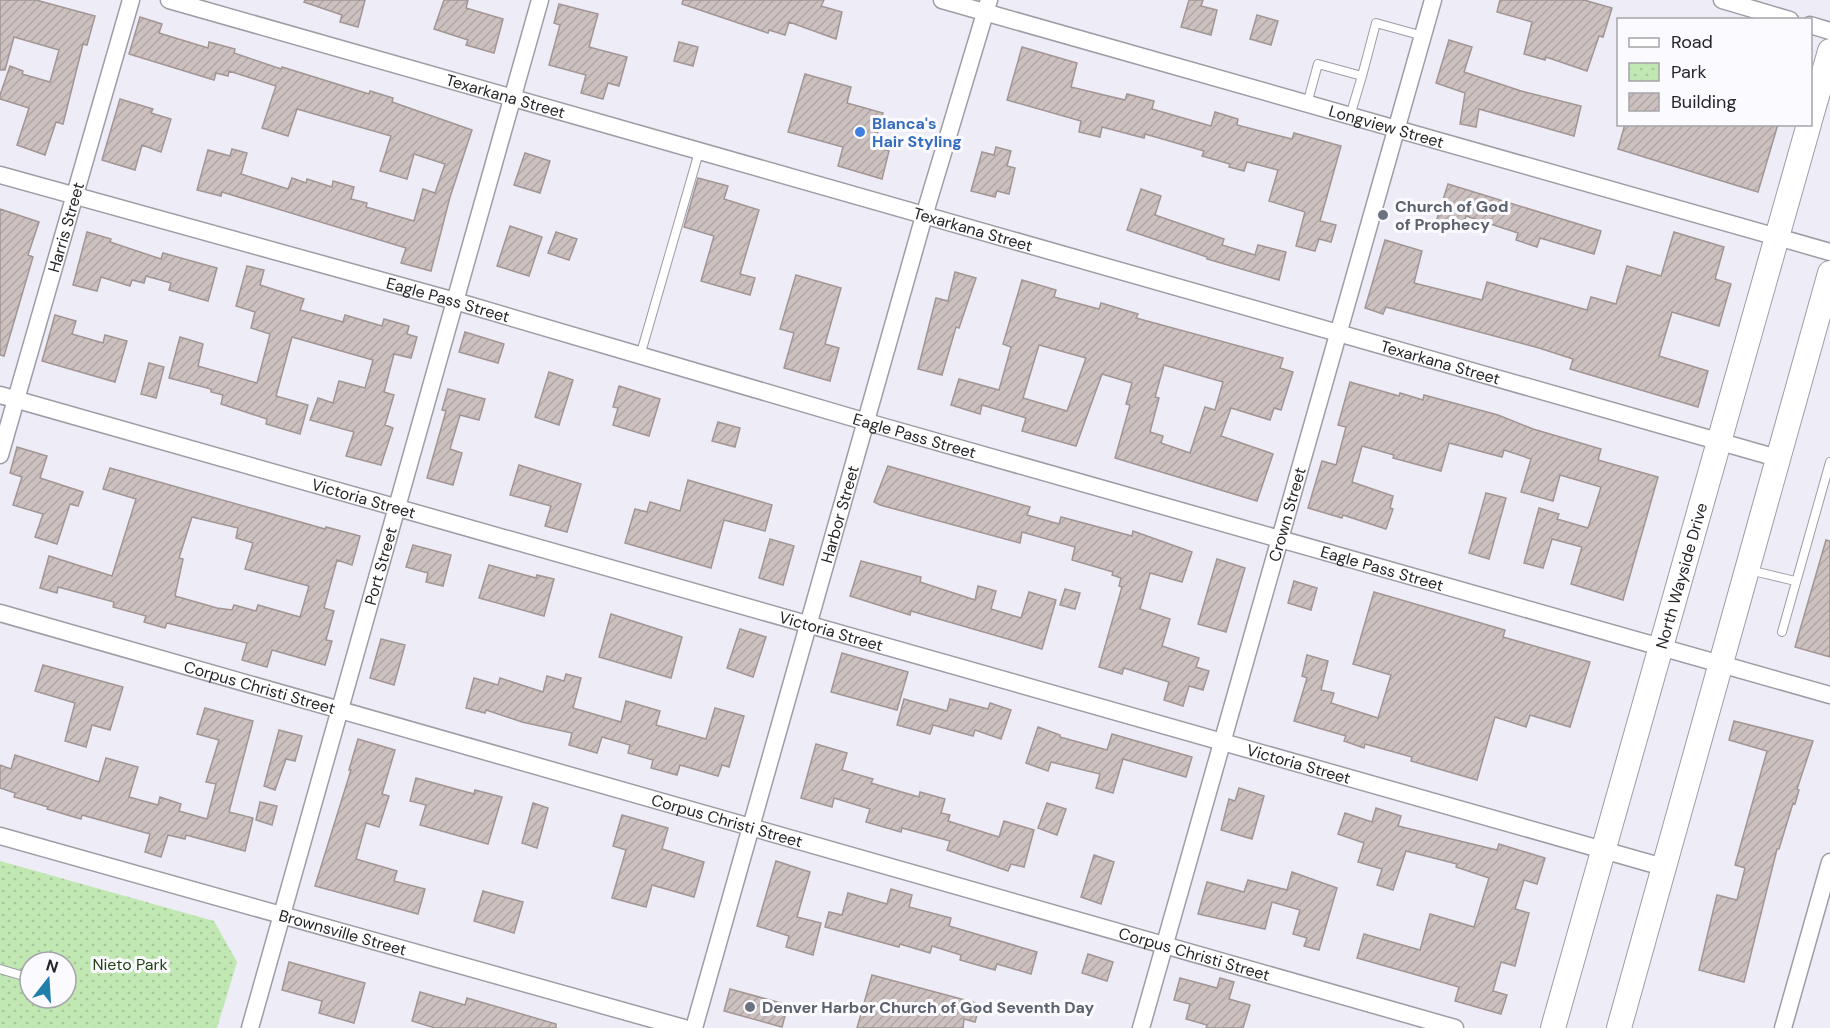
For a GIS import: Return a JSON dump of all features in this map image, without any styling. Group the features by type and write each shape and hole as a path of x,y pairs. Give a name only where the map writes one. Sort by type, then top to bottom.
{"main road":[{"path":"1812,113 1830,51"},
{"name":"North Wayside Drive","path":"1553,1028 1808,126"},
{"path":"1619,1028 1830,273"}],"street":[{"name":"Harris Street","path":"0,455 8,398 75,197 130,0"},
{"name":"Texarkana Street","path":"169,0 1777,458"},
{"name":"Port Street","path":"250,1028 540,0"},
{"name":"Longview Street","path":"942,0 987,6 1307,104 1830,252"},
{"name":"Crown Street","path":"1141,1028 1336,333 1433,0"},
{"path":"1722,0 1783,18"},
{"name":"Harbor Street","path":"694,1028 811,624 924,216 987,6"},
{"path":"1812,26 1830,31"},
{"name":"Eagle Pass Street","path":"0,175 455,302 867,422 1662,645 1830,695"},
{"name":"Victoria Street","path":"8,398 811,624 1603,852 1663,867"},
{"name":"Corpus Christi Street","path":"0,613 339,712 1165,944 1455,1028"},
{"name":"Brownsville Street","path":"0,836 684,1028"},
{"path":"1783,1028 1830,862"}],"lane":[{"path":"1350,116 1376,23 1423,36"},
{"path":"1307,104 1318,64 1362,76"},
{"path":"640,356 699,152"},
{"path":"1782,632 1830,462"},
{"path":"1746,569 1795,581"},
{"path":"0,969 18,974"}],"green space":[{"name":"Nieto Park","path":"0,861 214,921 237,962 217,1028 0,1028"}],"building":[{"path":"0,0 36,0 95,16 87,45 83,44 63,124 56,122 45,155 17,145 29,108 0,99 0,95 10,66 23,71 22,74 50,82 59,50 14,37 5,70 0,70"},
{"path":"305,0 365,0 358,27 340,22 342,15 304,2"},
{"path":"444,0 468,0 466,8 503,19 494,53 466,45 468,40 434,29"},
{"path":"683,0 824,0 821,6 842,12 836,39 789,22 785,35 769,30 768,33 682,4"},
{"path":"1189,0 1203,0 1201,6 1217,10 1211,35 1181,27"},
{"path":"1500,0 1584,0 1612,8 1603,37 1599,36 1587,71 1546,57 1545,60 1524,54 1532,22 1497,12"},
{"path":"559,4 598,14 589,47 627,57 619,86 608,83 603,99 581,93 586,75 549,65 560,25 554,23"},
{"path":"1257,15 1278,21 1271,45 1250,39"},
{"path":"140,17 162,24 159,33 208,48 209,42 235,49 234,53 281,69 282,67 369,94 370,91 393,98 392,102 472,130 450,197 431,271 401,263 406,248 222,192 221,196 197,190 208,150 230,156 232,149 247,153 241,174 288,189 292,178 306,183 307,179 332,187 333,181 354,187 351,199 367,203 366,207 414,221 423,189 435,193 445,164 414,154 407,179 380,171 391,136 297,109 288,136 262,128 276,86 229,71 228,76 216,73 214,80 129,54"},
{"path":"1449,40 1472,47 1464,72 1521,91 1581,106 1574,136 1479,109 1476,127 1460,124 1465,93 1436,83"},
{"path":"679,42 698,47 693,66 674,61"},
{"path":"1022,47 1077,63 1071,87 1125,100 1127,94 1154,101 1152,109 1211,126 1215,112 1238,119 1237,125 1292,139 1294,133 1341,146 1320,221 1336,225 1331,242 1319,239 1315,251 1296,246 1305,212 1269,201 1278,170 1247,162 1244,171 1229,167 1230,164 1202,156 1204,151 1145,134 1144,138 1102,127 1100,137 1079,132 1081,121 1007,100"},
{"path":"805,74 851,87 847,103 883,113 874,146 889,151 882,179 838,166 843,147 788,132"},
{"path":"120,99 153,109 151,113 171,119 161,152 142,145 135,170 102,160"},
{"path":"1624,126 1777,126 1758,192 1618,149"},
{"path":"996,147 1011,151 1007,166 1015,168 1009,194 997,191 995,197 971,191 982,152 994,155"},
{"path":"525,153 550,161 540,193 514,185"},
{"path":"698,178 728,186 724,199 759,210 740,274 755,278 750,295 701,281 714,236 684,227"},
{"path":"1448,184 1601,231 1594,254 1540,238 1537,247 1516,240 1518,233 1466,216 1462,230 1436,222"},
{"path":"1141,189 1161,196 1155,215 1224,239 1222,245 1255,255 1258,245 1286,252 1279,280 1207,259 1207,257 1127,230"},
{"path":"0,209 39,222 28,255 33,257 4,356 0,355"},
{"path":"510,226 542,237 529,276 497,266"},
{"path":"87,232 161,259 163,253 217,268 208,301 169,290 171,283 146,276 144,283 132,280 130,286 101,277 97,291 73,285"},
{"path":"556,232 577,239 569,260 548,253"},
{"path":"1674,232 1724,247 1715,279 1731,284 1719,326 1672,312 1659,356 1708,371 1698,407 1570,369 1573,359 1539,348 1386,307 1383,314 1365,308 1385,240 1422,251 1414,283 1482,300 1487,282 1587,310 1591,297 1616,304 1627,266 1661,276"},
{"path":"247,266 264,270 260,285 304,299 300,310 343,322 345,315 382,326 384,319 409,326 407,334 417,337 411,358 394,354 384,392 394,395 385,425 393,428 381,465 346,456 354,432 310,420 318,398 333,403 339,381 365,388 373,360 292,337 276,396 308,405 300,434 266,424 267,419 221,404 223,395 211,392 211,389 169,378 180,337 203,344 198,366 257,383 270,334 251,328 255,312 236,306"},
{"path":"955,272 976,278 959,328 956,327 942,375 918,369 936,298 948,301"},
{"path":"796,275 841,288 825,344 839,348 830,381 784,368 794,333 780,329"},
{"path":"1022,280 1056,290 1054,297 1099,309 1101,303 1138,314 1136,318 1283,358 1280,368 1293,372 1281,410 1274,408 1270,420 1231,408 1221,436 1273,454 1257,501 1115,458 1130,405 1126,404 1132,383 1102,374 1076,446 1022,431 1026,418 982,405 980,414 951,405 959,379 999,390 1011,347 1003,344","holes":["1039,345 1086,358 1067,411 1023,398","1164,365 1223,382 1215,410 1205,407 1190,453 1161,443 1163,436 1150,432 1159,398 1155,397"]},
{"path":"55,315 76,321 72,334 103,343 105,335 127,341 115,382 42,361"},
{"path":"465,332 504,344 498,363 459,352"},
{"path":"149,363 164,367 156,398 141,394"},
{"path":"549,372 573,380 559,425 535,417"},
{"path":"1350,382 1399,396 1400,393 1423,400 1424,395 1498,415 1533,429 1601,449 1598,460 1658,477 1623,600 1571,584 1582,547 1552,539 1543,568 1524,563 1539,508 1559,514 1557,519 1588,528 1601,487 1560,475 1553,501 1521,492 1531,459 1504,450 1502,457 1449,443 1441,471 1393,458 1394,455 1362,446 1352,482 1393,496 1390,508 1393,509 1386,529 1343,515 1342,518 1308,508 1322,461 1336,465 1346,427 1338,425"},
{"path":"619,386 660,399 649,436 613,425 618,408 613,407"},
{"path":"448,389 485,399 479,420 460,415 450,449 462,453 453,485 427,478 446,411 442,410"},
{"path":"718,422 740,428 735,447 712,441"},
{"path":"17,447 47,456 40,478 83,492 78,506 70,504 57,544 35,537 43,514 13,505 22,477 10,473"},
{"path":"519,465 581,484 567,532 545,526 551,506 510,495"},
{"path":"888,466 1030,507 1027,515 1059,524 1061,517 1132,536 1133,531 1192,552 1182,582 1150,573 1140,609 1170,619 1162,646 1199,658 1196,667 1209,671 1203,690 1189,686 1183,706 1164,700 1169,682 1124,668 1122,674 1099,667 1122,587 1119,586 1121,578 1112,575 1113,572 1072,560 1075,547 1022,532 1020,543 880,505 874,502"},
{"path":"110,468 325,529 326,527 360,536 352,565 337,560 324,608 334,611 326,640 332,641 325,665 272,650 267,667 242,660 247,643 167,623 165,628 144,622 146,616 113,607 114,602 58,587 57,593 40,588 49,556 112,576 136,499 103,489","holes":["192,517 238,528 236,538 253,543 245,569 309,586 300,617 258,605 256,611 234,605 232,610 175,596 183,559 179,558"]},
{"path":"688,480 772,505 765,531 724,520 711,568 625,543 635,509 647,512 650,502 680,511"},
{"path":"1486,493 1506,498 1489,559 1469,553"},
{"path":"770,539 794,546 783,585 759,578"},
{"path":"1826,540 1830,541 1830,657 1795,647"},
{"path":"413,545 451,555 443,586 426,582 428,573 406,567"},
{"path":"1217,559 1245,568 1226,632 1198,624"},
{"path":"861,561 921,577 920,582 975,600 978,586 996,591 991,609 1021,618 1029,592 1056,600 1042,649 911,611 910,615 850,596"},
{"path":"489,565 536,578 537,575 554,579 544,616 479,598"},
{"path":"1294,581 1317,588 1311,610 1288,603"},
{"path":"1065,589 1080,593 1075,609 1060,605"},
{"path":"1374,592 1505,630 1503,637 1590,662 1570,727 1530,715 1526,727 1495,717 1477,780 1411,761 1412,757 1365,744 1364,748 1344,741 1346,736 1294,721 1307,678 1302,676 1307,655 1328,661 1321,690 1334,693 1331,703 1378,718 1391,675 1353,664"},
{"path":"611,614 682,637 671,678 599,657"},
{"path":"740,629 766,637 753,677 727,668"},
{"path":"381,639 405,645 394,685 370,678"},
{"path":"842,653 908,672 897,710 831,692"},
{"path":"43,665 123,687 110,730 92,725 86,747 65,741 75,703 35,691"},
{"path":"566,674 581,678 573,708 621,722 626,701 660,711 656,725 706,739 715,708 744,716 729,767 722,765 718,776 680,765 677,775 651,768 653,760 628,753 630,745 602,737 597,753 569,745 572,733 522,722 486,710 485,713 466,708 474,678 498,685 500,678 543,692 547,676 564,681"},
{"path":"904,699 947,711 950,699 988,709 990,703 1011,710 1001,739 975,730 973,736 933,725 930,734 897,725"},
{"path":"205,708 253,721 229,812 253,818 245,851 186,835 185,839 168,835 161,857 145,852 150,834 82,815 81,819 47,809 48,807 14,797 15,793 0,788 0,765 11,769 15,755 99,782 106,758 138,767 129,797 158,805 160,797 181,804 179,811 207,819 216,784 206,782 219,740 197,734"},
{"path":"1734,721 1813,741 1797,789 1799,790 1795,804 1793,803 1779,849 1777,849 1744,982 1699,970 1717,895 1737,900 1745,868 1735,865 1767,751 1729,740"},
{"path":"1038,727 1060,735 1060,737 1107,750 1112,734 1192,757 1186,777 1123,759 1113,793 1096,788 1100,774 1051,762 1048,771 1026,763"},
{"path":"279,730 302,736 295,761 286,759 275,790 264,786"},
{"path":"358,739 395,750 382,794 389,796 379,827 366,823 356,859 397,871 394,881 425,889 418,914 315,886 351,770 349,770"},
{"path":"816,744 847,753 842,770 873,779 871,783 919,797 920,792 945,799 941,813 950,815 948,821 999,837 1004,821 1034,830 1024,867 1011,864 1008,871 947,850 950,841 902,828 901,832 866,822 870,809 834,798 832,807 801,798"},
{"path":"416,778 474,794 475,790 502,797 488,844 420,825 426,805 410,801"},
{"path":"1239,788 1264,796 1252,839 1221,830 1229,799 1235,801"},
{"path":"260,802 277,806 272,825 256,820"},
{"path":"533,803 548,808 537,848 522,843"},
{"path":"1047,803 1066,809 1057,835 1038,828"},
{"path":"1376,808 1401,816 1398,826 1497,850 1499,844 1545,858 1537,884 1524,880 1515,909 1529,913 1515,966 1501,962 1493,991 1507,995 1501,1014 1455,1001 1459,987 1357,958 1364,934 1420,950 1430,914 1474,927 1489,878 1456,867 1457,864 1406,851 1393,890 1377,885 1382,869 1358,862 1364,843 1338,834 1345,813 1372,822"},
{"path":"622,815 668,828 662,849 704,862 694,897 652,885 646,907 612,898 626,850 613,846"},
{"path":"1094,855 1114,862 1101,904 1081,897"},
{"path":"776,861 810,872 797,917 821,923 813,955 786,947 789,936 757,926"},
{"path":"1292,872 1337,888 1319,950 1304,946 1307,938 1293,934 1300,910 1272,902 1265,929 1198,914 1207,882 1244,892 1248,880 1287,890"},
{"path":"891,889 912,895 909,907 951,918 949,926 1037,952 1031,974 997,964 995,970 960,960 961,955 932,946 930,953 825,927 829,912 842,915 848,893 887,904"},
{"path":"483,891 523,902 514,933 474,921"},
{"path":"1088,954 1113,962 1107,981 1082,973"},
{"path":"289,962 365,983 354,1023 319,1013 322,1001 282,990"},
{"path":"872,975 980,1004 975,1022 964,1019 963,1028 857,1028"},
{"path":"1180,978 1217,988 1220,978 1234,982 1229,999 1250,1005 1243,1028 1206,1028 1207,1025 1186,1019 1190,1004 1174,1000"},
{"path":"730,989 788,1005 782,1027 724,1011"},
{"path":"420,992 465,1005 467,998 556,1024 556,1028 435,1028 412,1021"}],"place":[{"name":"Blanca's Hair Styling","path":"860,132"},
{"name":"Church of God of Prophecy","path":"1383,215"},
{"name":"Denver Harbor Church of God Seventh Day","path":"750,1007"}]}
